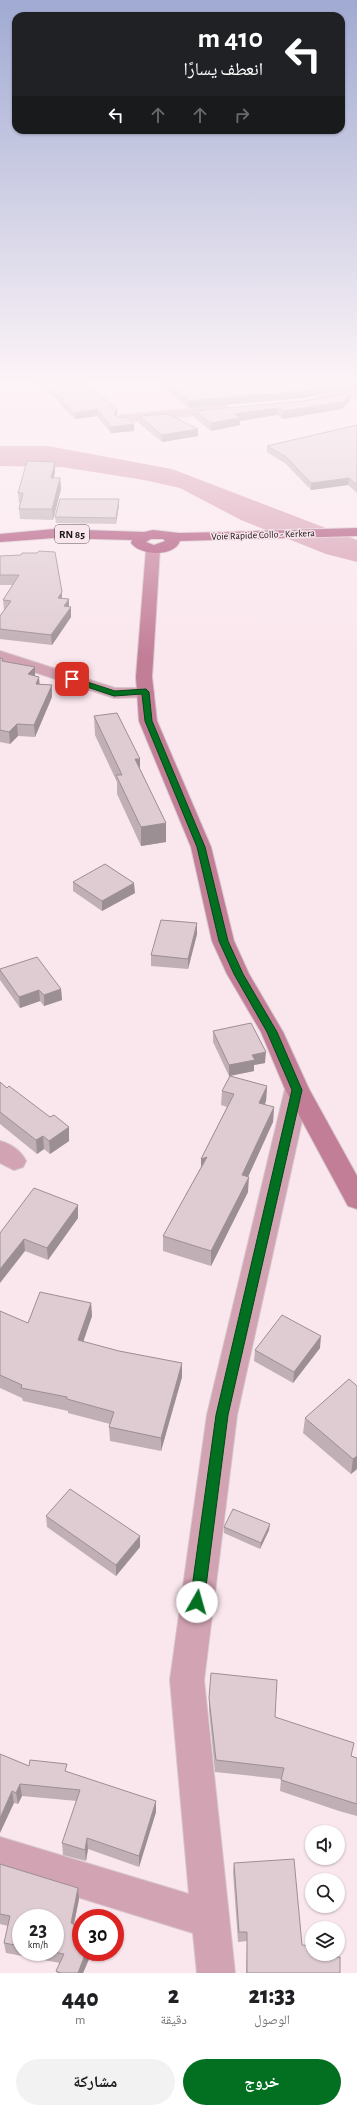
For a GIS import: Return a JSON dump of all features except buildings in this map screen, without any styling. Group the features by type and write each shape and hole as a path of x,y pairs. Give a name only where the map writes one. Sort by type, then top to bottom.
{"highway":[{"name":"Voie Rapide Collo - Kerkera","path":"241,540 357,532"},
{"name":"Voie Rapide Collo - Kerkera","path":"0,538 17,535 78,534 156,543"},
{"name":"Voie Rapide Collo - Kerkera","path":"0,551 86,542 156,543 357,538"}],"main road":[{"path":"156,543 144,677 148,721 201,847 223,941 238,974 272,1032 297,1090 357,1199"}],"street":[{"path":"0,656 114,693 146,692"},
{"path":"216,1973 187,1680 222,1415 297,1090"},
{"path":"0,1855 210,1919"}],"shaded area":[{"path":"113,475 188,475 357,540 357,562 326,554 241,520 180,488"}],"route":[{"path":"72,679 114,693 146,692 148,721 201,847 223,941 238,974 272,1032 297,1090 222,1415 197,1602"}]}
